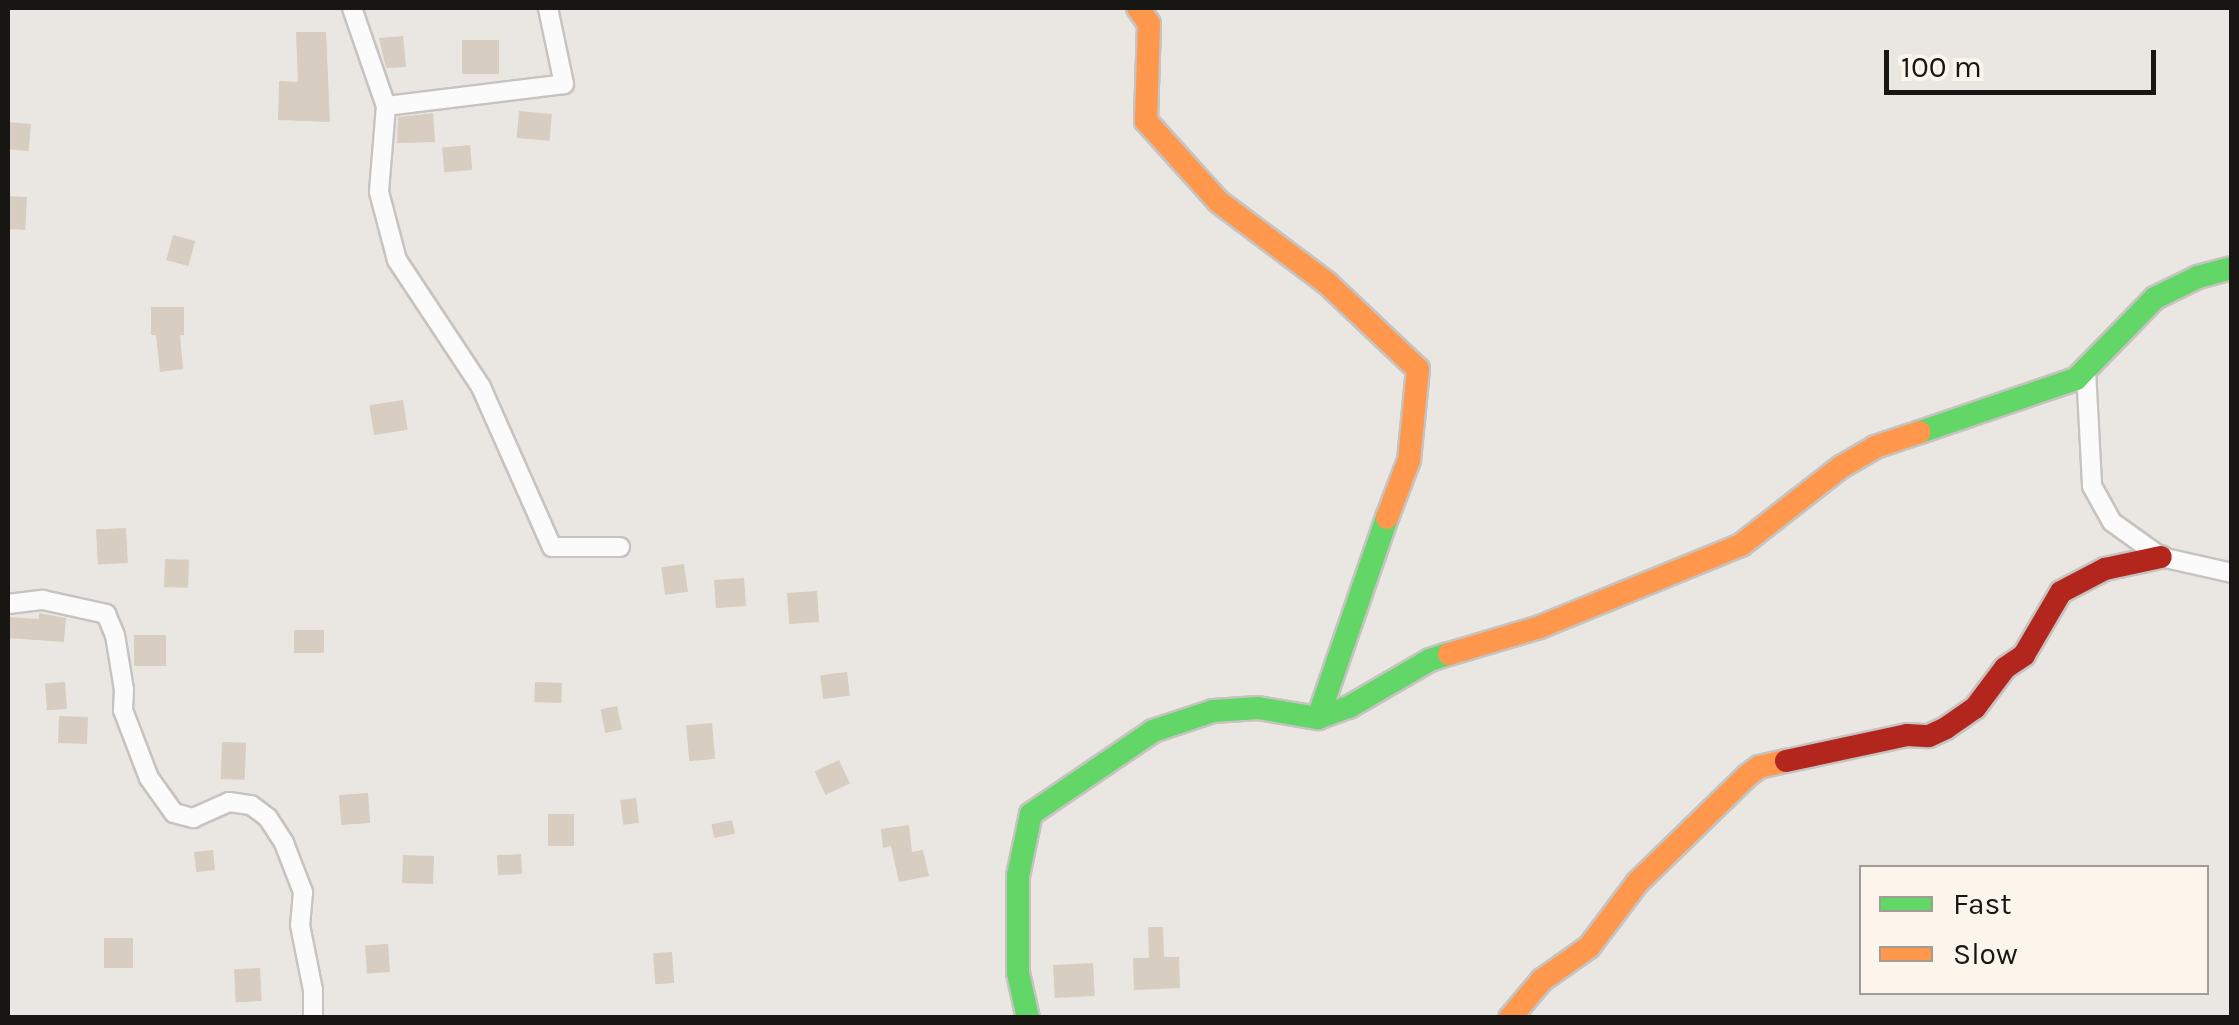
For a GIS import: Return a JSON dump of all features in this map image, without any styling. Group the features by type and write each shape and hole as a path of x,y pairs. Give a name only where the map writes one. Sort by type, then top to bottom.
{"street":[{"path":"352,8 386,106 379,192 396,260 481,387 552,548 620,548"},
{"path":"386,106 564,84 548,8"},
{"path":"1138,8 1149,24 1146,121 1220,202 1327,283 1418,369 1409,460 1358,593 1318,718"},
{"path":"1028,1018 1018,972 1018,876 1031,814 1153,732 1214,710 1295,710 1318,718 1348,707 1430,660 1540,628 1741,545 1777,521 1841,467 1875,447 2037,395 2086,370 2127,322 2156,298 2198,277 2232,268"},
{"path":"2086,370 2092,486 2112,522 2161,557 2232,573"},
{"path":"1510,1018 1542,980 1589,947 1637,883 1759,767 1908,735 1930,736 1946,728 1975,708 2005,668 2024,655 2061,592 2105,570 2161,557"},
{"path":"8,604 43,600 106,614 115,635 122,710 149,778 174,813 193,818 228,802 251,805 268,818 284,843 303,892 300,925 313,990 313,1018"}],"building":[{"path":"296,32 326,32 330,122 278,120 279,81 298,82"},
{"path":"403,36 406,67 386,68 379,38"},
{"path":"462,40 499,40 499,74 462,74"},
{"path":"519,111 552,114 550,141 517,138"},
{"path":"433,113 435,142 397,143 398,117"},
{"path":"8,122 31,124 29,151 8,149"},
{"path":"470,145 472,170 444,172 442,147"},
{"path":"8,196 27,197 25,230 8,229"},
{"path":"173,235 195,241 188,266 166,260"},
{"path":"151,307 184,307 184,335 180,335 183,369 160,372 156,335 151,335"},
{"path":"403,400 408,430 374,435 369,405"},
{"path":"126,528 128,563 98,565 96,530"},
{"path":"165,559 189,560 188,588 164,587"},
{"path":"684,564 688,592 665,595 661,567"},
{"path":"744,578 746,606 716,608 714,580"},
{"path":"817,591 819,622 789,624 787,593"},
{"path":"39,613 66,618 64,642 8,638 8,617 39,619"},
{"path":"294,630 324,630 324,653 294,653"},
{"path":"134,635 166,635 166,666 134,666"},
{"path":"847,672 850,696 823,699 820,675"},
{"path":"65,682 67,709 47,710 45,683"},
{"path":"535,682 562,683 561,703 534,702"},
{"path":"617,706 622,729 605,733 600,710"},
{"path":"59,716 88,717 87,744 58,743"},
{"path":"712,723 715,759 689,761 686,725"},
{"path":"222,742 246,743 245,780 221,779"},
{"path":"839,760 850,784 826,795 815,771"},
{"path":"368,793 370,823 341,825 339,795"},
{"path":"636,798 639,823 623,825 620,800"},
{"path":"548,814 574,814 574,846 548,846"},
{"path":"732,820 735,834 714,838 711,824"},
{"path":"909,825 912,852 923,850 929,876 899,882 891,846 883,848 881,829"},
{"path":"213,850 215,870 196,872 194,852"},
{"path":"521,854 522,874 498,875 497,855"},
{"path":"403,855 434,856 433,884 402,883"},
{"path":"1148,927 1163,927 1164,957 1179,957 1180,988 1134,990 1133,958 1149,958"},
{"path":"104,938 133,938 133,968 104,968"},
{"path":"388,944 390,972 367,974 365,946"},
{"path":"672,952 674,983 655,984 653,953"},
{"path":"1093,963 1095,996 1055,998 1053,965"},
{"path":"260,968 262,1001 236,1002 234,969"}],"traffic: fast":[{"path":"1920,432 2076,379 2155,298 2198,277 2232,268"},
{"path":"1318,718 1387,518"},
{"path":"1028,1018 1018,973 1018,876 1031,814 1153,731 1213,711 1258,708 1318,718 1349,707 1430,660 1449,654"}],"traffic: slow":[{"path":"1138,8 1149,24 1146,121 1219,202 1327,283 1418,369 1409,460 1387,518"},
{"path":"1449,654 1540,627 1741,545 1841,467 1875,447 1920,432"},
{"path":"1510,1018 1542,980 1589,947 1637,883 1747,776 1759,767 1786,761"}],"traffic: jam":[{"path":"1786,761 1907,735 1929,736 1946,728 1975,708 2005,668 2024,655 2061,592 2105,569 2161,557"}]}
